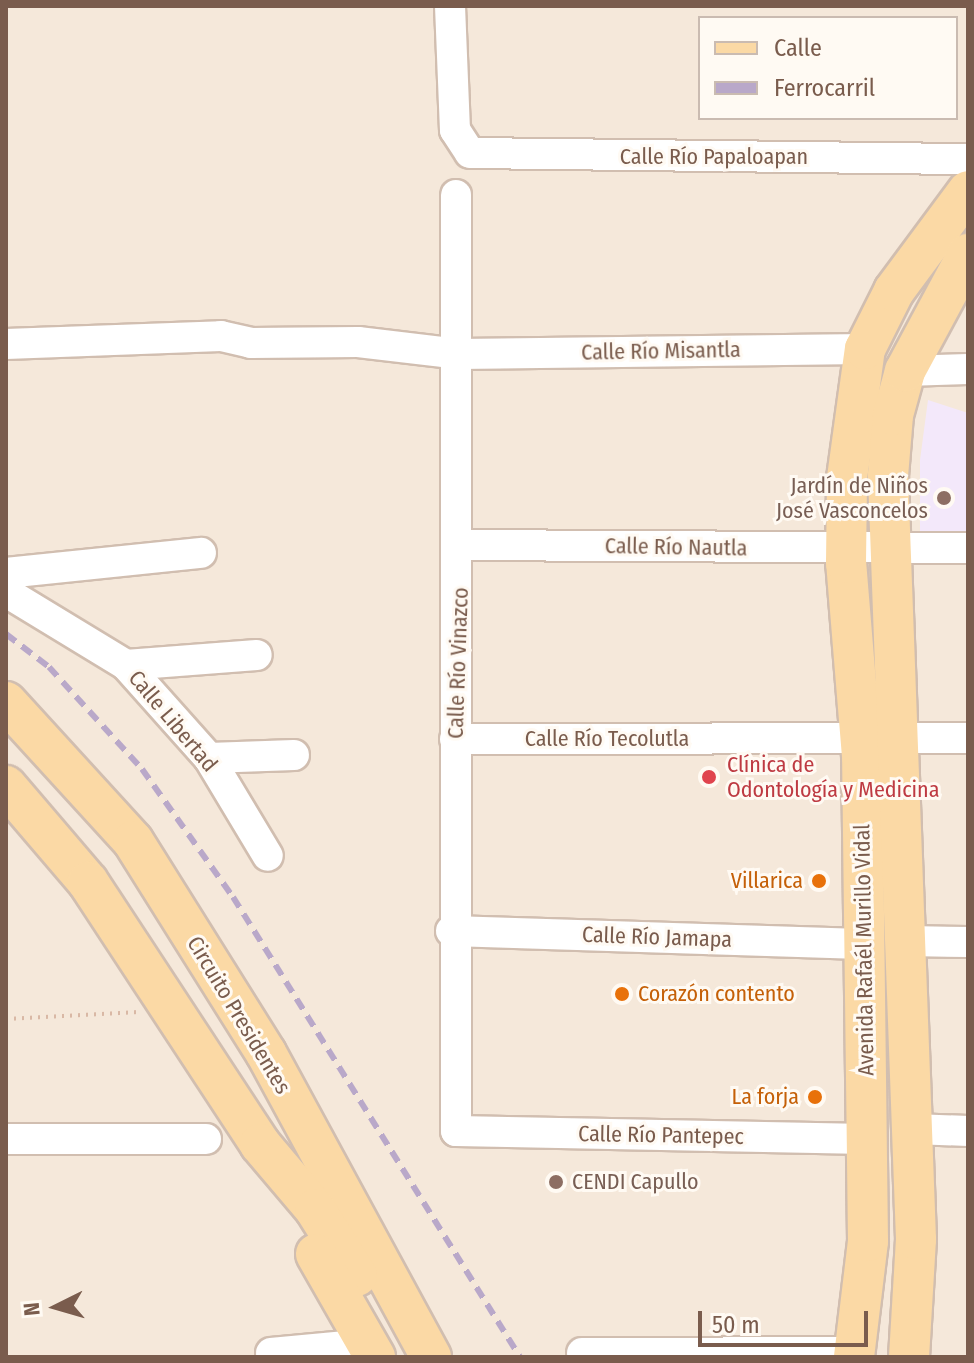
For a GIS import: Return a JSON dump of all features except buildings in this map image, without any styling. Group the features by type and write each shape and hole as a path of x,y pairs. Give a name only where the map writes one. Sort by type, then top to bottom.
{"main road":[{"name":"Avenida Rafaél Murillo Vidal","path":"854,1354 868,1241 862,944 862,740 846,548 847,478 865,349 894,291 968,191"},
{"name":"Avenida Rafaél Murillo Vidal","path":"909,1357 916,1239 902,740 888,476 893,415 905,371 968,254"},
{"name":"Circuito Presidentes","path":"6,702 133,841 266,1053 368,1269 382,1353"},
{"name":"Circuito Presidentes","path":"6,786 88,882 260,1144 368,1269 431,1357"},
{"path":"266,1053 328,1125 452,1357"},
{"path":"260,1144 382,1353"}],"street":[{"name":"Calle Río Papaloapan","path":"450,6 455,130 462,148 480,156 968,159"},
{"name":"Calle Río Vinazco","path":"456,195 461,545 451,931 456,1131"},
{"path":"6,344 221,336 251,343"},
{"name":"Calle Río Misantla","path":"251,343 358,342 458,354 865,349"},
{"path":"6,361 222,354 251,343"},
{"path":"905,371 968,369"},
{"name":"Calle Río Nautla","path":"461,545 968,548"},
{"path":"6,573 201,553"},
{"name":"Calle Libertad","path":"6,592 126,665 209,758 268,856"},
{"path":"126,665 257,655"},
{"name":"Calle Río Tecolutla","path":"455,739 968,738"},
{"path":"209,758 294,755"},
{"name":"Calle Río Jamapa","path":"451,931 862,944"},
{"path":"908,941 968,942"},
{"path":"913,1129 968,1131"},
{"name":"Calle Río Pantepec","path":"456,1131 867,1139"},
{"path":"6,1139 206,1139"},
{"path":"271,1353 382,1353"},
{"path":"582,1353 854,1354"}],"path":[{"path":"6,1019 63,1020 172,1009"}],"shaded area":[{"path":"6,6 968,6 968,1357 6,1357"},
{"name":"Jardín de Niños José Vasconcelos","path":"928,400 968,413 968,535 920,536 920,460"}],"railway":[{"path":"6,634 49,667 142,769 233,897 520,1357"}],"place":[{"name":"Jardín de Niños José Vasconcelos","path":"944,498"},
{"name":"Clínica de Odontología y Medicina","path":"709,777"},
{"name":"Villarica","path":"819,881"},
{"name":"Corazón contento","path":"622,994"},
{"name":"La forja","path":"815,1097"},
{"name":"CENDI Capullo","path":"556,1182"}]}
